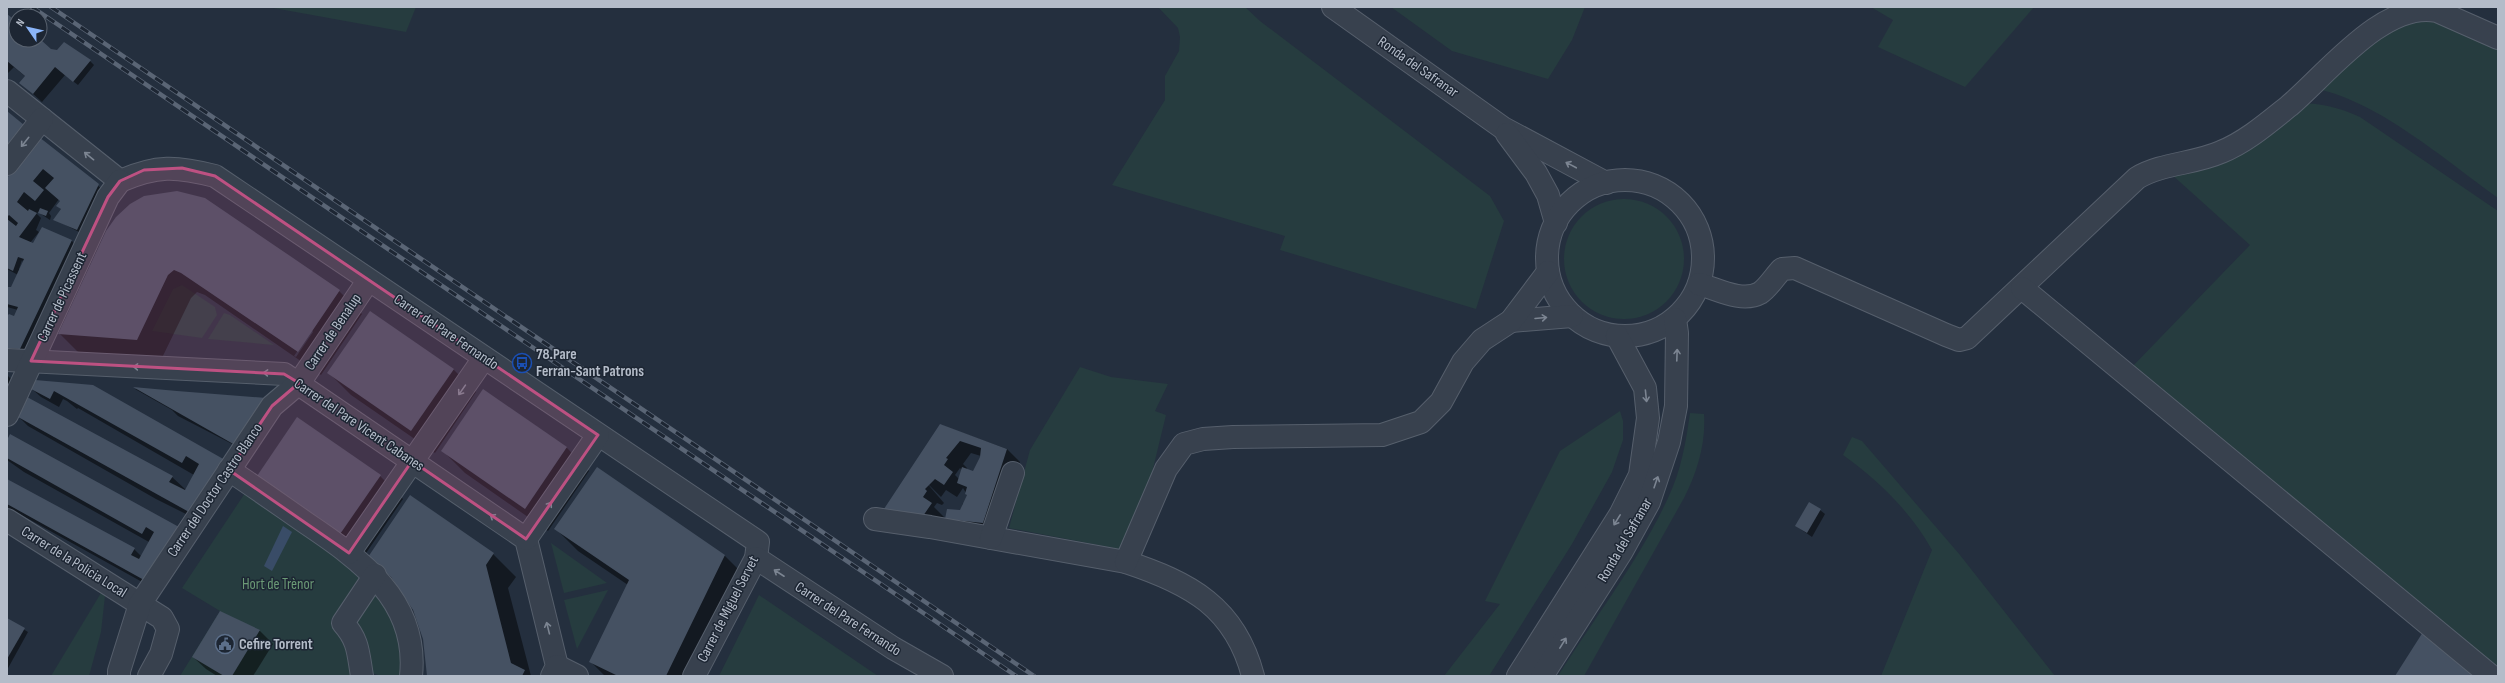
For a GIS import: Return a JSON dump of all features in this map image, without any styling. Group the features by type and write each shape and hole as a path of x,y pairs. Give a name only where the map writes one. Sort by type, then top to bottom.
{"street":[{"name":"Ronda del Safranar","path":"1333,7 1503,128 1606,183"},
{"path":"1699,284 1743,297 1750,297 1761,292 1782,269 1795,268 1959,340 1967,338 2022,288 2137,178 2161,168 2221,152 2242,140 2271,121 2377,27 2394,16 2410,10 2427,9 2437,11 2498,38"},
{"path":"7,91 120,181"},
{"path":"7,164 42,119"},
{"name":"Ronda del Safranar","path":"1503,128 1536,173 1548,195 1556,223"},
{"name":"Carrer del Pare Fernando","path":"120,181 144,170 182,168 215,176 368,281 598,435 892,648 942,676"},
{"path":"1628,180 1650,184 1670,194 1686,209 1696,226 1702,245 1703,264 1699,284 1689,303 1675,318 1658,330 1638,335 1617,336 1596,330 1572,316 1561,303 1548,272 1548,247 1556,223 1569,205 1586,191 1606,183 1628,180"},
{"name":"Carrer de Picassent","path":"7,415 108,197 120,181"},
{"path":"1126,562 1166,469 1184,444 1203,439 1382,434 1421,422 1441,402 1463,362 1482,340 1511,321 1548,272"},
{"name":"Carrer de Benalup","path":"299,383 368,281"},
{"path":"2022,288 2491,676"},
{"path":"1511,321 1572,316"},
{"name":"Ronda del Safranar","path":"1542,676 1622,551 1649,502 1669,442 1676,406 1678,333 1675,318"},
{"name":"Ronda del Safranar","path":"1518,676 1620,515 1640,476 1648,418 1645,388 1617,336"},
{"path":"349,553 484,358"},
{"name":"Carrer del Pare Vicent Cabanes","path":"7,360 284,374 526,538"},
{"name":"Carrer del Doctor Castro Blanco","path":"140,604 272,406 299,383"},
{"path":"577,676 555,671 526,538 598,435"},
{"path":"229,470 349,553 375,575 389,593 406,626 412,664 411,676"},
{"path":"991,538 1013,472"},
{"name":"Carrer de la Policia Local","path":"7,520 162,618 168,629 161,654 149,676"},
{"path":"875,520 991,538 1126,562 1154,571 1194,590 1220,611 1244,646 1253,676"},
{"name":"Carrer de Miguel Servet","path":"694,676 757,550"},
{"path":"362,676 358,649 354,636 342,623 375,575"},
{"name":"Carrer de la Policia Local","path":"120,676 119,671 140,604"}],"highlighted area":[{"path":"182,168 215,176 598,435 526,539 412,461 349,553 229,470 272,406 299,383 284,374 31,361 108,197 120,181 144,170"}],"green space":[{"path":"268,7 416,7 406,32"},
{"path":"1158,7 1245,7 1260,21 1490,196 1504,221 1476,309 1280,250 1285,236 1112,185 1165,100 1165,76 1179,51 1180,37 1178,28"},
{"path":"1391,7 1585,7 1572,40 1548,79 1452,51"},
{"path":"1871,7 2034,7 1965,87 1878,47 1893,20"},
{"path":"2429,16 2498,47 2498,198 2433,149 2385,118 2361,104 2336,94 2312,88 2387,29"},
{"path":"2297,103 2329,106 2360,117 2498,211 2498,676 2131,368 2250,245 2170,173"},
{"path":"1624,199 1636,200 1647,204 1657,209 1666,217 1674,226 1679,236 1683,247 1683,271 1679,282 1674,292 1666,301 1657,309 1647,314 1636,318 1624,319 1612,318 1601,314 1591,309 1582,301 1574,292 1569,282 1565,271 1564,259 1565,247 1569,236 1574,226 1582,217 1591,209 1601,204 1612,200"},
{"path":"182,285 215,307 217,315 202,338 152,331 173,289"},
{"path":"224,313 230,315 274,345 208,339"},
{"path":"1080,367 1111,377 1168,384 1155,411 1166,415 1149,485 1119,549 1009,528 1030,450"},
{"path":"1620,411 1623,421 1623,440 1612,472 1572,544 1489,676 1444,676 1500,604 1485,601 1560,451"},
{"path":"1690,413 1704,414 1704,436 1697,468 1684,498 1584,676 1558,676 1644,544 1668,498 1680,467"},
{"path":"1852,437 1862,441 1960,555 2055,676 1881,676 1932,550 1924,536 1893,498 1869,475 1843,455"},
{"name":"Hort de Trènor","path":"249,487 366,567 331,620 343,633 346,639 349,652 351,676 180,676 220,611 182,588"},
{"path":"551,543 607,583 564,593"},
{"path":"608,590 577,649 564,600"},
{"path":"375,591 395,624 406,676 381,676 369,672 353,623"},
{"path":"101,593 105,596 101,632 89,676 51,676"},
{"path":"759,595 878,676 719,676"}],"water":[{"path":"283,526 292,532 272,571 264,566"}],"building":[{"path":"7,14 8,48 48,48 48,46 51,49 57,50 64,42 91,60 73,82 55,67 33,94 19,83 25,76 7,61"},
{"path":"7,111 24,125 7,147"},
{"path":"39,137 99,184 77,230 53,220 61,209 56,206 60,201 45,188 54,178 43,169 33,181 44,190 35,201 24,192 17,202 28,211 29,209 37,213 19,237 33,243 42,227 72,240 20,349 7,348 7,316 9,314 14,316 18,307 7,304 7,287 11,287 24,259 18,257 13,271 7,268 7,219 16,226 18,223 9,215 7,217 7,178"},
{"path":"177,191 205,198 340,290 298,352 181,273 174,270 168,275 137,340 58,334 106,231 116,217 130,204 144,196"},
{"path":"40,208 48,211 46,216 38,213"},
{"path":"370,311 454,369 411,431 327,373"},
{"path":"35,380 93,385 225,460 189,512 18,417 27,397 173,476 169,482 185,490 199,464 186,456 182,463 54,391 50,399 31,389"},
{"path":"133,387 177,391 267,398 235,445"},
{"path":"483,389 567,447 525,509 441,451"},
{"path":"297,417 381,475 338,537 255,479"},
{"path":"940,424 1007,449 983,523 945,519 947,509 960,510 967,495 965,494 967,487 957,483 962,467 973,471 980,457 981,448 960,441 946,458 948,459 944,465 953,472 944,485 935,479 925,489 927,491 923,497 932,503 923,516 882,512"},
{"path":"10,434 179,527 144,580 7,504 7,479 135,548 131,555 139,559 154,532 146,527 142,534 7,458 7,440"},
{"path":"597,467 725,555 666,676 618,676 589,662 629,580 554,529"},
{"path":"410,495 494,553 486,565 511,663 525,670 522,676 427,676 423,639 413,610 391,577 368,557"},
{"path":"1809,502 1821,509 1807,533 1795,526"},
{"path":"220,611 260,630 232,676 224,676 192,657"},
{"path":"7,618 25,628 7,659"},
{"path":"2423,632 2476,676 2395,676"}],"railway":[{"path":"32,7 1016,676"},
{"path":"51,7 1034,676"}],"place":[{"name":"78.Pare Ferran-Sant Patrons","path":"522,363"},
{"name":"Cefire Torrent","path":"225,644"}]}
